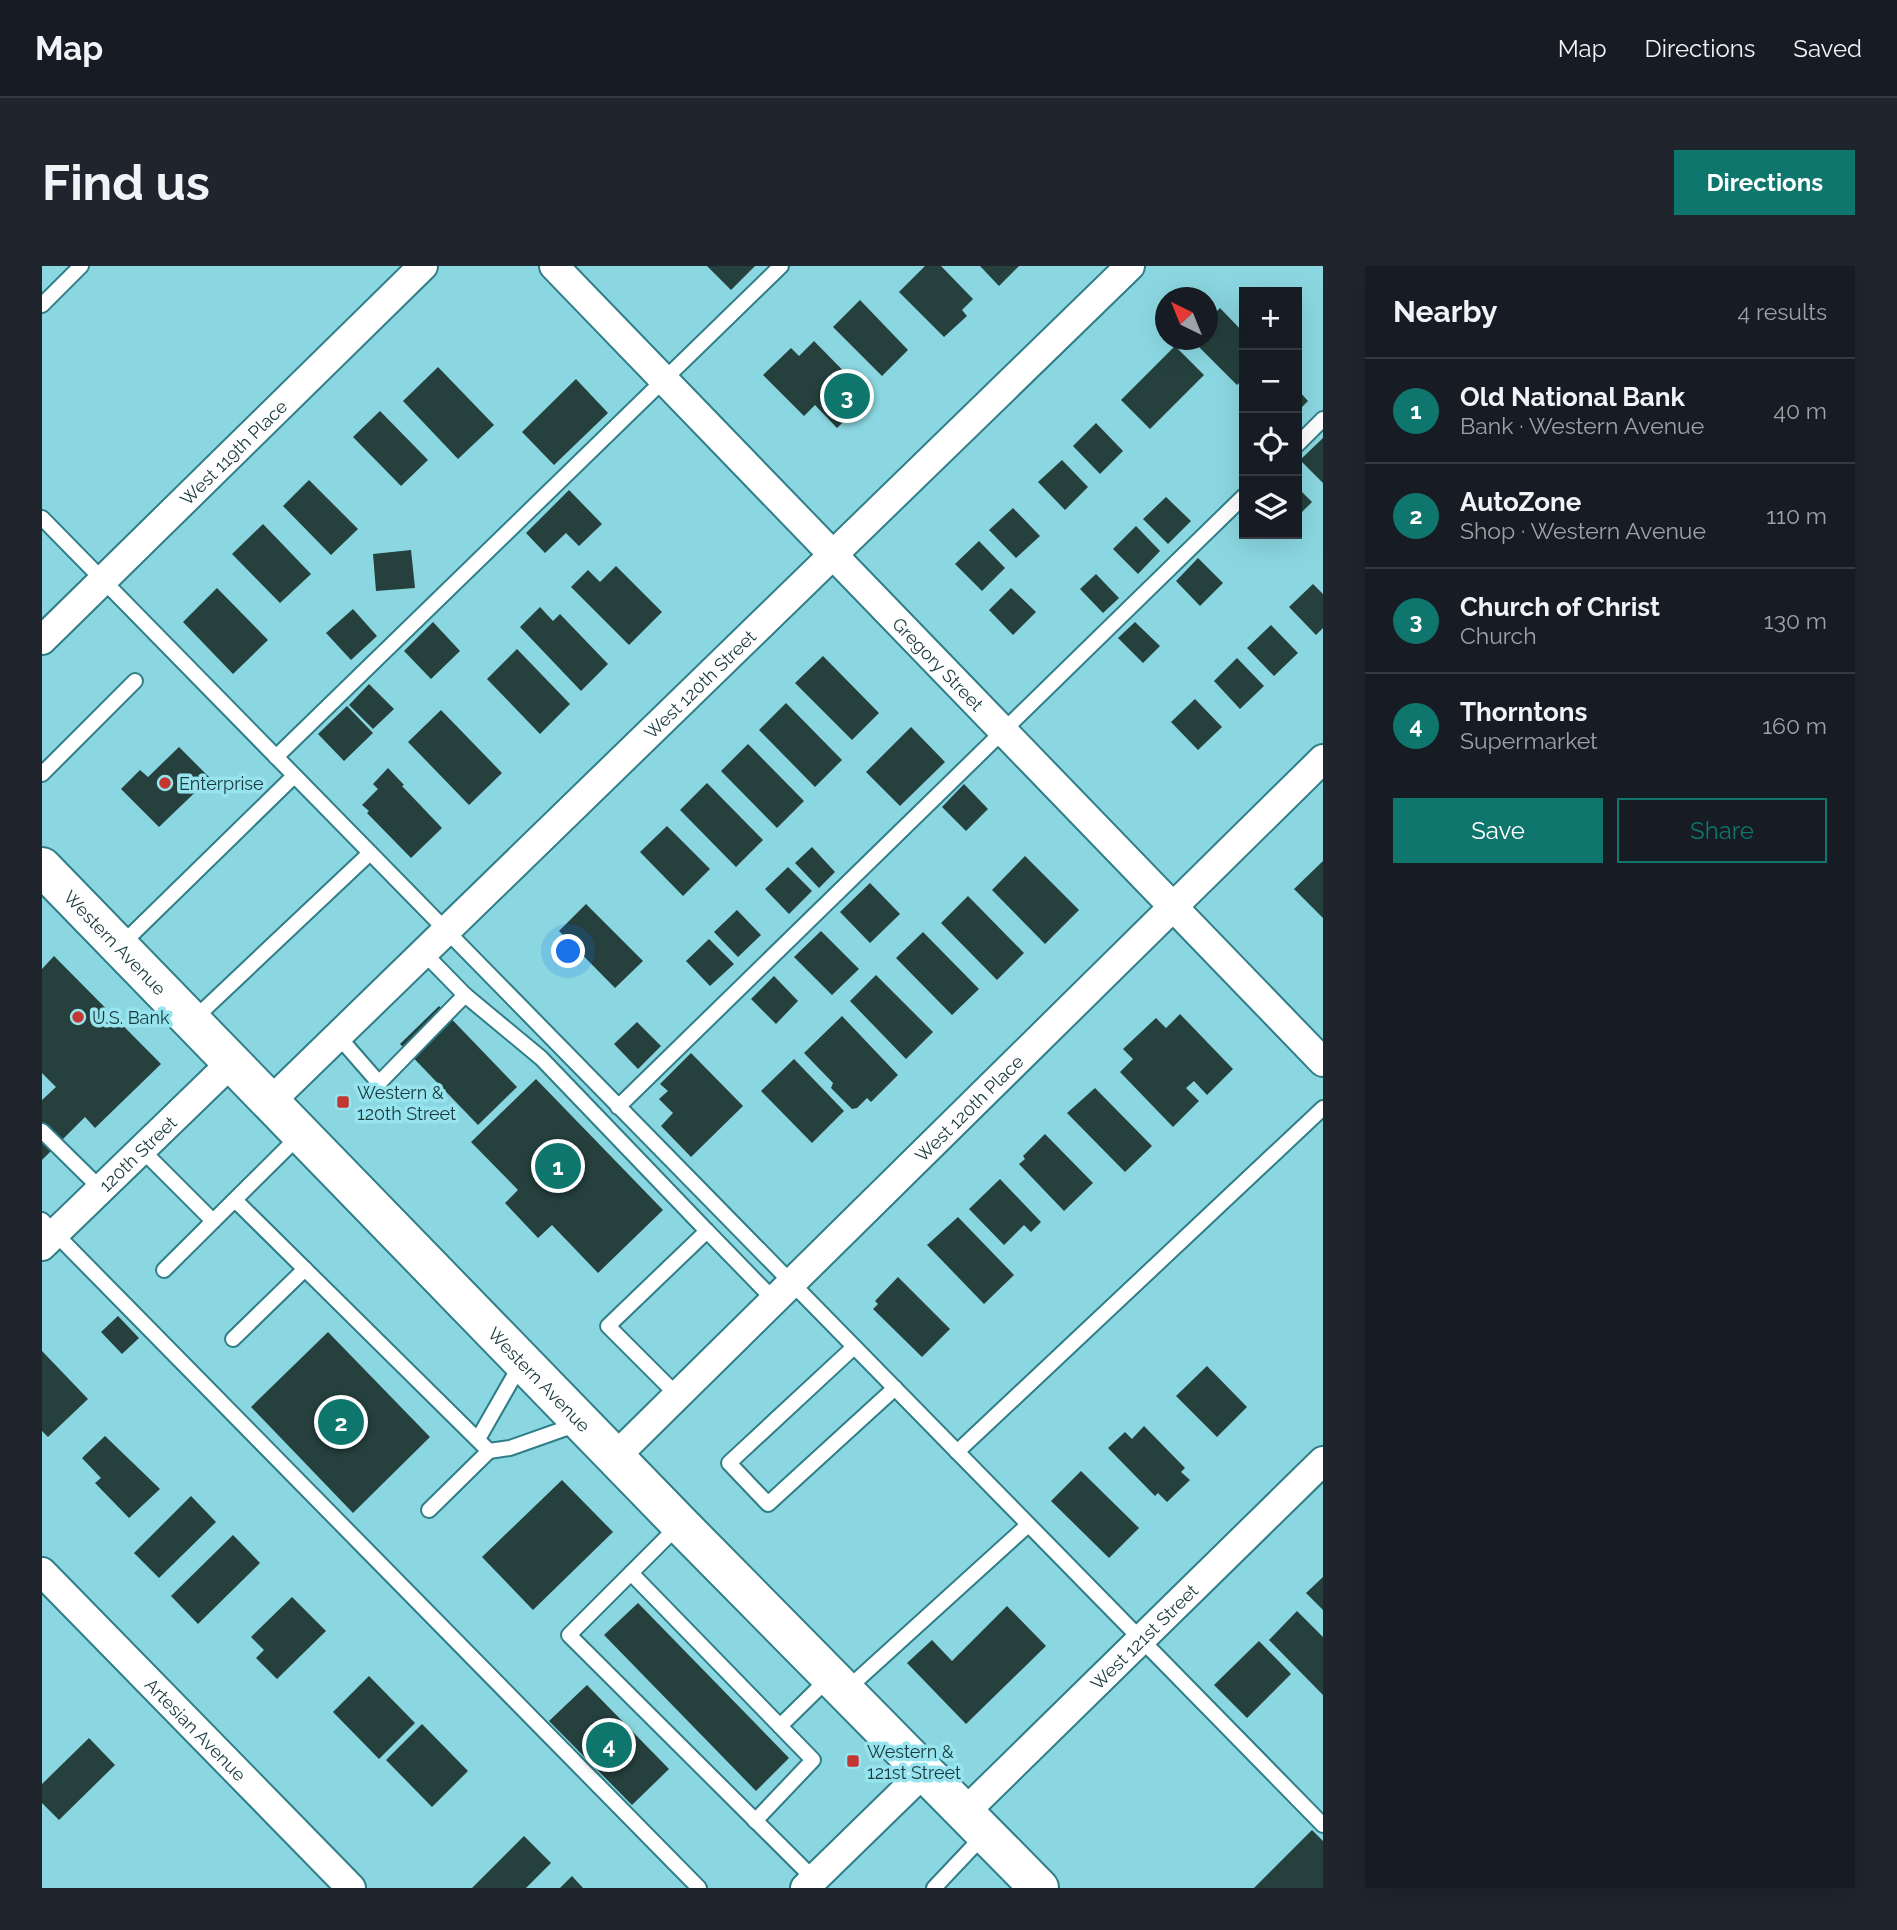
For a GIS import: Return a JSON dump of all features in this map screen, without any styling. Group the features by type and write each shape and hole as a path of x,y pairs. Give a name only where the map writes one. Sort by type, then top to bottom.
{"main road":[{"name":"Western Avenue","path":"46,880 120,947 1038,1888"}],"street":[{"name":"West 119th Place","path":"42,640 424,266"},
{"name":"Gregory Street","path":"554,266 1323,1062"},
{"name":"West 120th Street","path":"271,1101 1130,266"},
{"name":"West 120th Place","path":"615,1457 1323,759"},
{"name":"120th Street","path":"46,1233 101,1189 232,1062"},
{"name":"West 121st Street","path":"974,1824 1141,1640 1323,1461"},
{"name":"Artesian Avenue","path":"42,1572 351,1888"},
{"path":"810,1884 924,1772"}],"lane":[{"path":"42,305 81,266"},
{"path":"276,757 780,266"},
{"path":"1302,440 1323,419"},
{"path":"618,1107 1239,501"},
{"path":"42,518 618,1107 783,1291"},
{"path":"42,774 135,681"},
{"path":"120,947 294,776"},
{"path":"192,1021 370,853"},
{"path":"424,953 465,995 541,1058 707,1231 854,1347 1321,1820"},
{"path":"338,1036 379,1083 465,995"},
{"path":"957,1452 1323,1108"},
{"path":"42,1131 101,1189"},
{"path":"164,1270 302,1133"},
{"path":"142,1150 213,1221"},
{"path":"235,1200 489,1451"},
{"path":"677,1395 608,1326 707,1231"},
{"path":"46,1233 699,1888"},
{"path":"233,1339 305,1269"},
{"path":"854,1347 729,1463 768,1504 895,1388"},
{"path":"478,1439 522,1361"},
{"path":"429,1510 489,1451 510,1448 582,1423"},
{"path":"680,1524 569,1635 755,1821 810,1884"},
{"path":"780,1726 837,1684 1028,1525"},
{"path":"631,1573 813,1760 755,1821"},
{"path":"934,1888 974,1824"}],"building":[{"path":"707,266 755,266 731,290"},
{"path":"925,266 941,266 973,299 962,310 967,316 944,337 899,292"},
{"path":"980,266 1019,266 999,286"},
{"path":"860,300 908,350 882,376 833,327"},
{"path":"1220,308 1239,328 1237,385 1202,350 1218,350"},
{"path":"814,341 869,397 837,428 815,405 804,416 763,375 791,348 799,356"},
{"path":"1171,350 1179,350 1204,375 1150,429 1121,400"},
{"path":"438,367 494,425 458,459 403,401"},
{"path":"576,379 608,413 554,465 522,432"},
{"path":"1302,394 1308,401 1302,407"},
{"path":"380,411 428,460 401,486 353,437"},
{"path":"1096,423 1123,451 1100,474 1073,446"},
{"path":"1323,438 1323,483 1302,462 1302,458"},
{"path":"1062,460 1088,487 1065,510 1038,482"},
{"path":"309,480 358,529 331,555 283,506"},
{"path":"569,490 602,524 579,546 566,533 545,553 526,533"},
{"path":"1302,492 1312,502 1302,512"},
{"path":"1166,497 1191,521 1168,544 1143,519"},
{"path":"1013,508 1040,536 1016,558 989,530"},
{"path":"263,524 311,574 280,603 232,554"},
{"path":"1136,526 1160,551 1138,574 1113,549"},
{"path":"979,541 1005,568 982,591 955,564"},
{"path":"411,550 415,588 376,591 373,554"},
{"path":"1198,558 1223,583 1200,606 1176,581"},
{"path":"616,566 662,612 629,645 571,587 588,570 600,582"},
{"path":"1096,574 1119,598 1103,613 1080,589"},
{"path":"1313,584 1323,594 1323,628 1316,635 1289,607"},
{"path":"217,588 268,640 233,674 183,622"},
{"path":"1011,588 1036,612 1013,635 989,610"},
{"path":"540,607 553,621 560,614 608,664 581,691 520,627"},
{"path":"353,609 377,636 351,660 326,633"},
{"path":"433,622 460,651 431,679 404,651"},
{"path":"1135,622 1160,646 1143,663 1118,638"},
{"path":"1271,625 1298,653 1274,676 1247,648"},
{"path":"517,649 570,704 540,734 487,679"},
{"path":"823,656 879,713 852,740 795,683"},
{"path":"1237,658 1264,686 1240,709 1214,681"},
{"path":"369,684 394,709 373,729 349,705"},
{"path":"1195,699 1222,727 1198,750 1171,722"},
{"path":"786,703 842,760 815,787 759,730"},
{"path":"347,706 373,733 344,761 318,734"},
{"path":"441,710 502,773 469,805 408,742"},
{"path":"911,727 945,762 900,806 866,772"},
{"path":"748,744 804,801 777,828 721,771"},
{"name":"Enterprise","path":"179,747 210,778 159,827 121,789 140,770 148,777"},
{"path":"388,768 442,828 411,858 362,805 378,789 373,784"},
{"path":"707,783 763,840 736,867 680,810"},
{"path":"964,784 988,809 966,831 942,807"},
{"path":"667,826 710,869 683,896 640,852"},
{"path":"812,847 835,872 819,888 795,863"},
{"path":"1025,856 1079,910 1045,944 992,890"},
{"path":"1323,861 1323,918 1294,889"},
{"path":"788,867 812,891 789,914 765,889"},
{"path":"870,883 900,914 870,943 840,912"},
{"path":"968,896 1024,953 997,980 941,923"},
{"path":"586,904 643,961 615,988 559,931"},
{"path":"737,910 761,935 738,957 714,932"},
{"path":"821,931 859,969 832,995 794,957"},
{"path":"923,932 979,989 952,1015 896,958"},
{"path":"709,939 734,964 710,986 686,961"},
{"name":"U.S. Bank","path":"54,956 161,1064 95,1128 85,1117 42,1160 42,1100 56,1087 42,1073 42,969"},
{"path":"876,975 933,1032 906,1059 850,1001"},
{"path":"774,976 798,1001 776,1024 751,999"},
{"path":"439,1006 517,1087 478,1125 400,1044"},
{"path":"1180,1014 1233,1069 1207,1095 1194,1081 1186,1088 1199,1101 1173,1127 1120,1072 1133,1059 1123,1049 1156,1018 1166,1028"},
{"path":"842,1016 898,1075 871,1102 867,1098 857,1108 852,1109 831,1088 833,1083 804,1053"},
{"path":"637,1022 661,1046 638,1069 614,1044"},
{"path":"691,1053 743,1106 691,1157 661,1126 673,1113 659,1099 668,1091 660,1084"},
{"path":"794,1059 844,1111 812,1143 761,1091"},
{"path":"536,1079 663,1210 598,1273 552,1225 538,1238 505,1203 518,1190 471,1142"},
{"path":"1095,1088 1152,1146 1125,1172 1067,1113"},
{"path":"1045,1134 1093,1183 1064,1211 1019,1164 1025,1159 1023,1156"},
{"path":"1000,1179 1041,1222 1031,1232 1024,1225 1004,1245 969,1209"},
{"path":"958,1217 1014,1275 984,1304 927,1245"},
{"path":"898,1277 950,1329 922,1357 873,1309 878,1304 875,1301"},
{"path":"118,1316 139,1338 122,1354 101,1332"},
{"path":"328,1332 430,1437 353,1513 251,1407"},
{"path":"42,1351 88,1399 48,1437 42,1431"},
{"path":"1207,1366 1247,1407 1217,1437 1176,1396"},
{"path":"1144,1426 1185,1468 1181,1472 1190,1480 1167,1502 1158,1493 1155,1496 1108,1448 1125,1432 1132,1439"},
{"path":"105,1436 160,1489 129,1518 95,1483 101,1478 82,1458"},
{"path":"1081,1471 1139,1528 1109,1558 1051,1501"},
{"path":"562,1480 613,1532 533,1610 482,1557"},
{"path":"191,1496 216,1522 159,1578 134,1553"},
{"path":"233,1535 260,1563 198,1624 171,1596"},
{"path":"1323,1577 1323,1610 1306,1593"},
{"path":"292,1597 326,1631 277,1679 256,1658 264,1650 251,1637"},
{"path":"638,1603 789,1758 756,1791 604,1635"},
{"path":"1007,1606 1046,1646 966,1724 907,1663 932,1640 952,1661"},
{"path":"1297,1611 1323,1637 1323,1695 1269,1640"},
{"path":"1259,1641 1291,1674 1247,1718 1214,1685"},
{"path":"369,1676 415,1723 379,1759 333,1712"},
{"path":"587,1685 669,1769 632,1805 549,1721"},
{"path":"422,1724 468,1771 432,1807 386,1760"},
{"path":"89,1738 115,1765 59,1820 42,1803 42,1784"},
{"path":"1312,1830 1323,1841 1323,1888 1254,1888"},
{"path":"524,1836 551,1863 526,1888 472,1888"},
{"path":"572,1876 583,1888 560,1888"}],"place":[{"name":"Church of Christ","path":"847,396"},
{"name":"Enterprise","path":"165,783"},
{"name":"U.S. Bank","path":"78,1017"},
{"name":"Western & 120th Street","path":"343,1102"},
{"name":"Old National Bank","path":"558,1166"},
{"name":"AutoZone","path":"341,1422"},
{"name":"Thorntons","path":"609,1745"},
{"name":"Western & 121st Street","path":"853,1761"}]}
